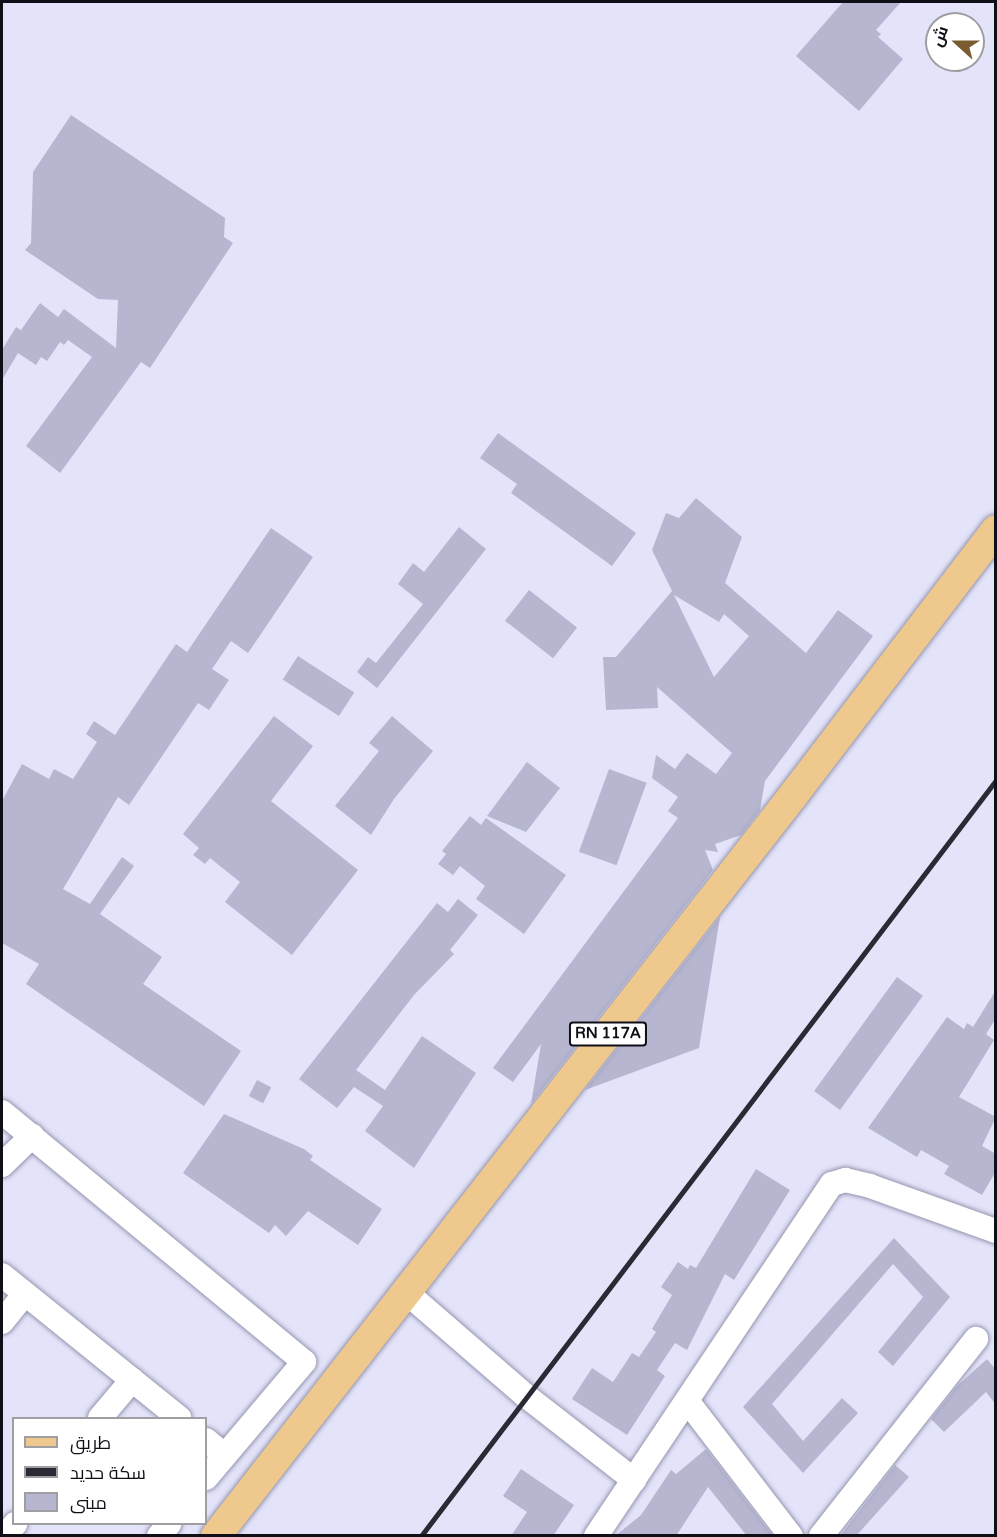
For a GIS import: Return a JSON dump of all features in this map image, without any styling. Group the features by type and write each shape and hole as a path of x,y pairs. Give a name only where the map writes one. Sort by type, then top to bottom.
{"main road":[{"name":"RN 117A","path":"216,1536 407,1293 996,530"}],"street":[{"path":"2,1112 334,1385"},
{"path":"2,1165 32,1136"},
{"path":"596,1536 688,1402 819,1197 832,1184 845,1180 870,1186 996,1231"},
{"path":"2,1275 177,1417"},
{"path":"407,1293 526,1395 634,1480"},
{"path":"2,1322 25,1294"},
{"path":"821,1536 976,1339"},
{"path":"207,1477 304,1362"},
{"path":"102,1417 132,1380"},
{"path":"688,1402 791,1536"},
{"path":"207,1441 224,1455"}],"building":[{"path":"843,2 901,2 876,30 881,34 878,37 903,59 859,111 796,56"},
{"path":"71,115 225,218 224,237 233,243 150,368 141,362 60,473 26,446 92,357 68,340 64,345 60,342 47,361 41,357 36,365 18,353 2,380 2,350 16,327 21,330 40,303 58,317 64,309 116,348 118,300 98,299 25,250 31,243 33,172"},
{"path":"498,433 636,533 612,566 511,493 517,484 480,458"},
{"path":"696,498 742,537 725,583 806,653 838,610 873,636 765,781 760,810 741,835 715,844 718,852 705,850 713,870 531,1104 541,1044 513,1082 493,1068 678,818 668,811 678,797 652,778 656,755 675,769 687,753 716,774 732,753 657,687 658,708 606,710 603,657 616,657 672,591 652,550 666,513 679,518","holes":["674,595 719,622 724,614 749,636 714,677"]},
{"path":"459,527 486,549 377,688 357,672 368,657 376,663 423,604 398,584 413,563 424,572"},
{"path":"271,528 313,557 248,653 231,641 212,669 229,680 209,710 198,703 129,805 118,797 63,889 90,904 122,857 134,866 100,914 162,957 143,984 241,1051 204,1106 26,984 39,964 2,943 2,801 22,764 49,779 54,769 73,779 97,742 86,734 94,721 115,735 176,644 187,652"},
{"path":"529,590 577,628 553,658 505,621"},
{"path":"298,656 354,692 339,716 283,679"},
{"path":"274,716 313,746 271,801 358,870 292,955 225,902 240,882 210,858 205,864 193,855 199,848 183,834"},
{"path":"392,716 433,751 394,799 371,835 335,806 379,751 369,743"},
{"path":"527,762 560,788 526,832 487,816"},
{"path":"609,769 647,783 616,865 579,852"},
{"path":"470,816 481,825 486,818 566,875 524,934 476,899 485,886 460,866 453,875 438,864 446,854 442,851"},
{"path":"458,899 478,915 450,950 454,954 414,995 356,1070 385,1090 422,1036 476,1073 414,1168 365,1131 383,1106 354,1087 337,1108 299,1079 437,903 448,912"},
{"path":"720,917 699,1048 585,1090"},
{"path":"897,977 923,996 840,1110 814,1091"},
{"path":"996,990 996,1018 986,1034 994,1040 959,1097 996,1117 982,1146 996,1154 996,1171 982,1195 944,1174 949,1166 921,1150 917,1157 868,1128 947,1017 964,1029 967,1023 973,1027"},
{"path":"257,1080 271,1087 263,1103 249,1096"},
{"path":"224,1114 304,1149 313,1156 310,1160 382,1209 358,1245 308,1211 286,1236 275,1225 269,1233 183,1173"},
{"path":"756,1169 790,1190 734,1280 725,1274 687,1350 675,1343 657,1370 665,1376 627,1435 572,1399 592,1368 613,1382 632,1353 639,1357 656,1332 652,1329 672,1295 661,1287 678,1262 688,1269 690,1265 696,1268"},
{"path":"894,1238 950,1297 893,1366 878,1352 923,1297 893,1264 772,1404 803,1441 842,1398 858,1413 803,1473 743,1407"},
{"path":"987,1359 996,1370 996,1405 986,1392 944,1432 931,1419 957,1386"},
{"path":"706,1449 773,1536 747,1536 708,1487 676,1536 615,1536 641,1515 671,1470 676,1474"},
{"path":"895,1465 909,1477 856,1536 840,1536"},
{"path":"521,1469 574,1505 553,1536 511,1536 527,1512 503,1496"}],"railway":[{"path":"421,1536 996,780"}]}
